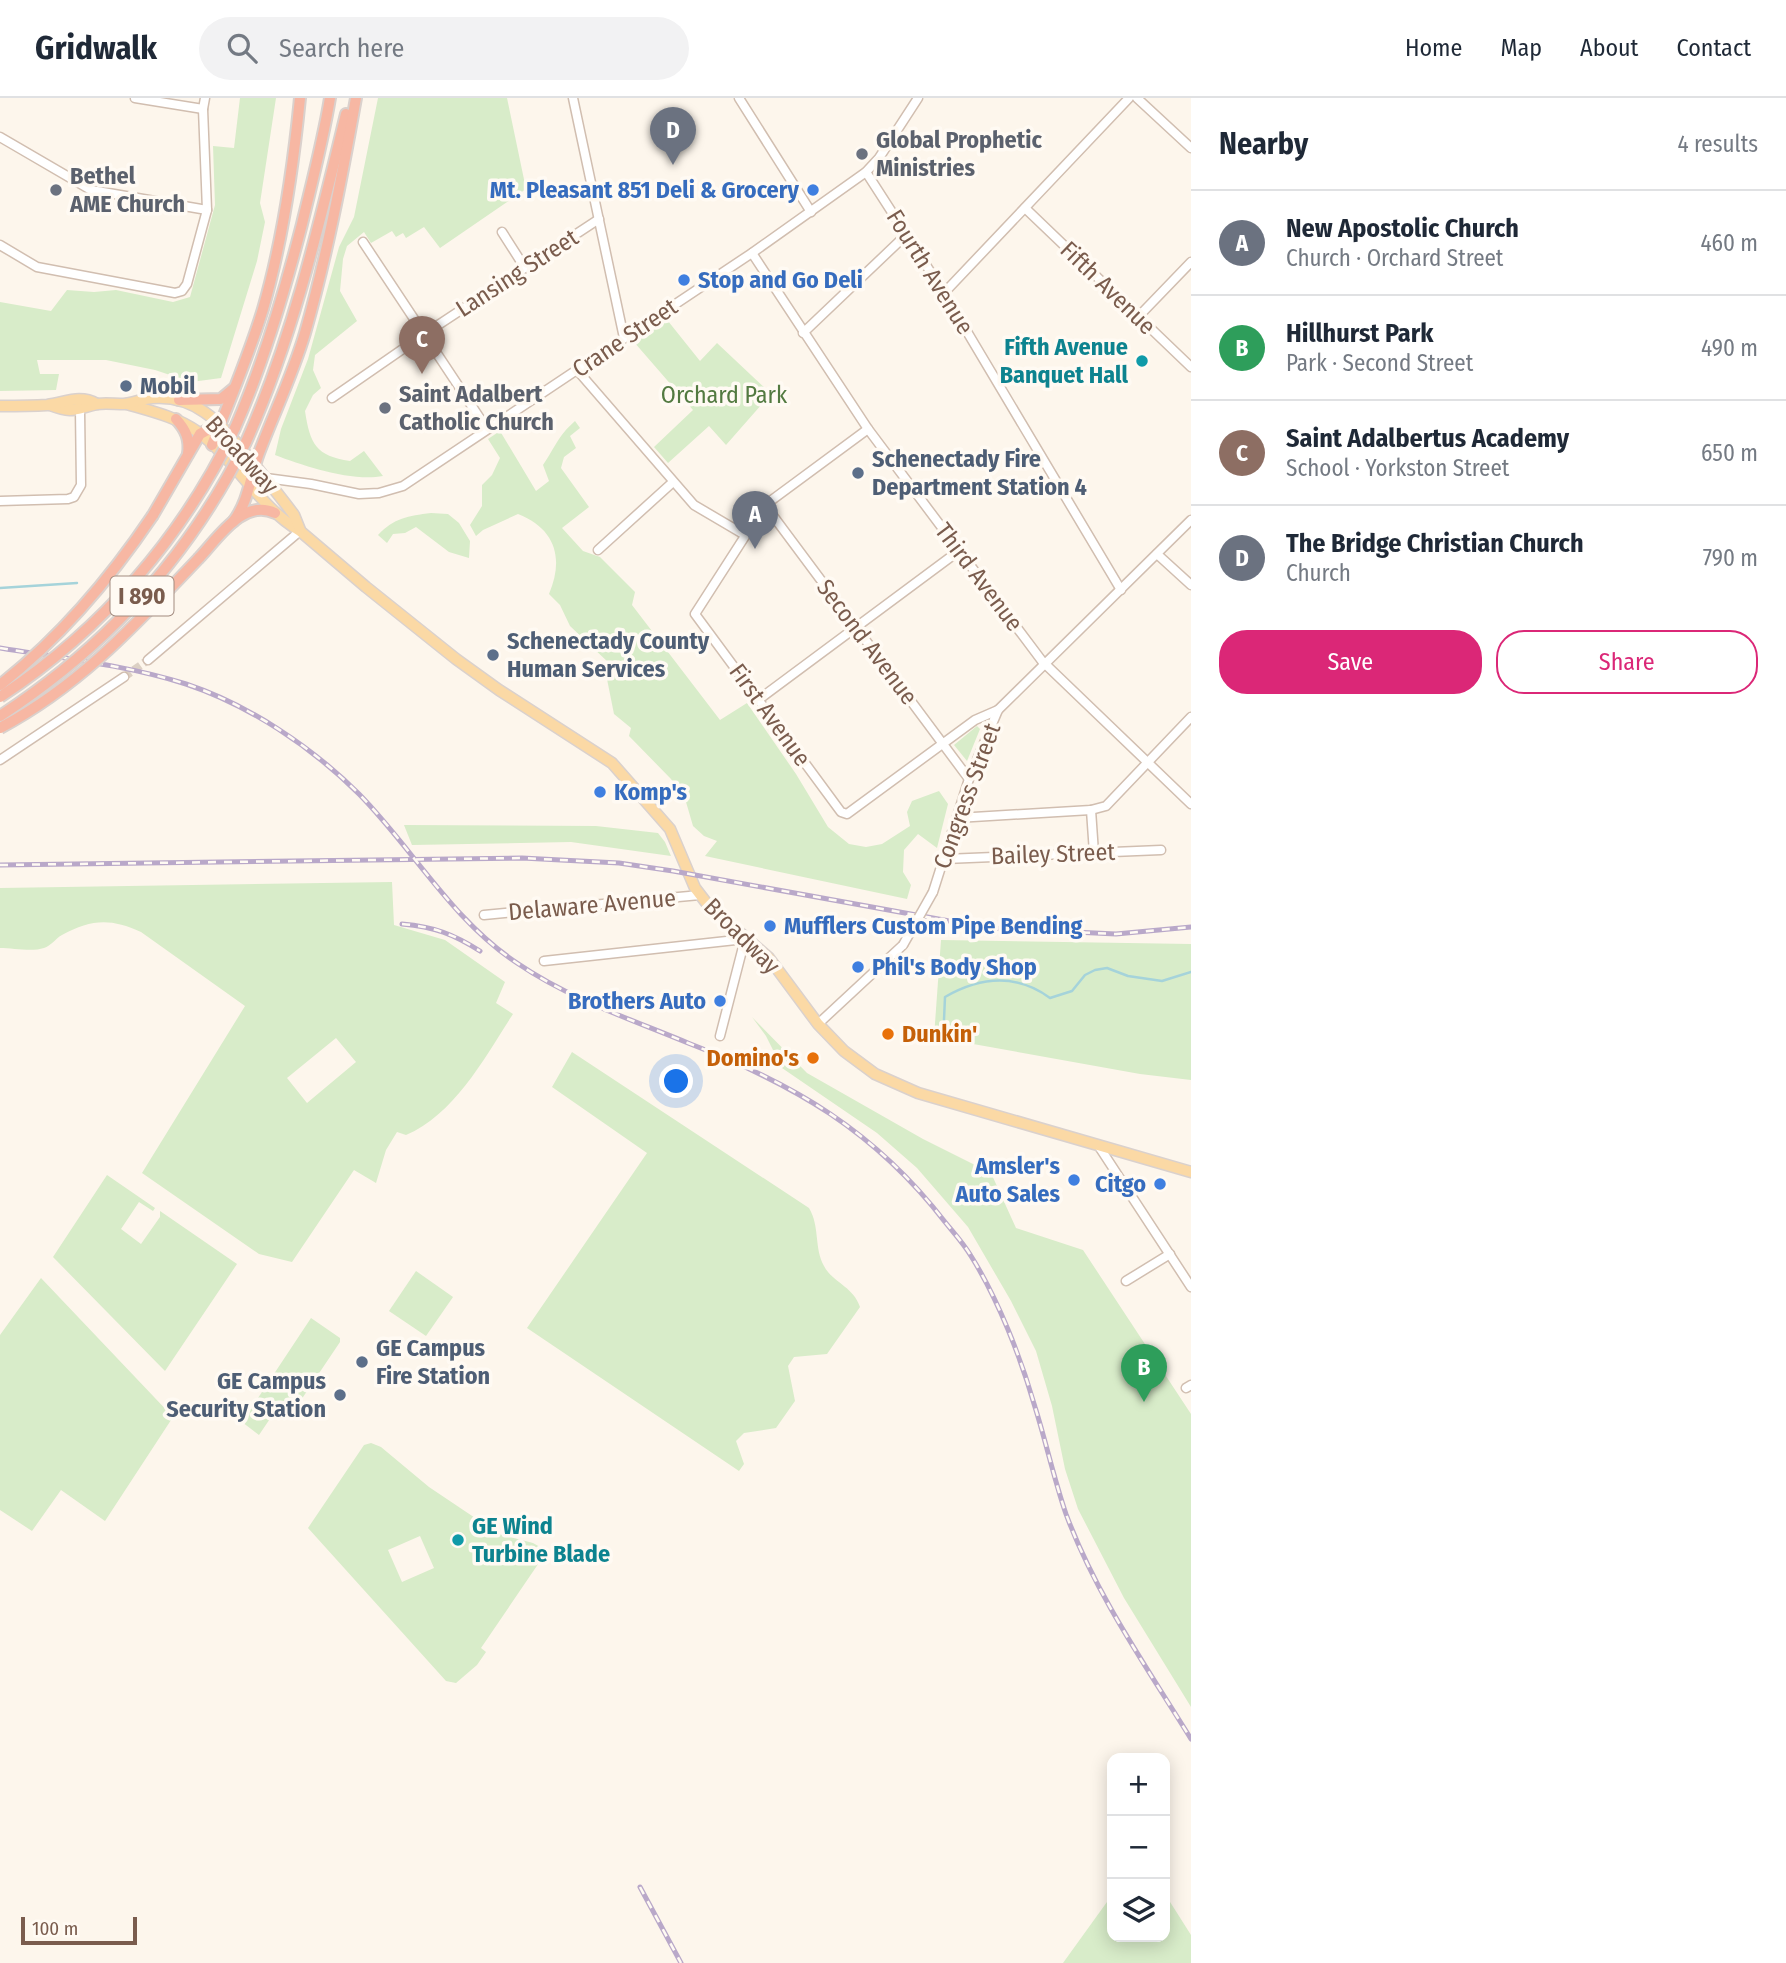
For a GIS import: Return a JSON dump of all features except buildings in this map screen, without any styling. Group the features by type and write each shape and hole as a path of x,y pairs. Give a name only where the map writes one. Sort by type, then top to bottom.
{"highway":[{"path":"212,445 263,308 283,225 300,98"},
{"name":"I 890","path":"0,698 76,640 142,573 192,506 235,428 256,379 278,313 320,148 327,98"},
{"path":"233,522 247,501 254,465 304,334 342,174 353,98"},
{"name":"I 890","path":"0,716 67,668 139,601 193,532 227,480 271,384 293,318 353,98"},
{"path":"179,400 221,399 231,393 240,373"},
{"path":"176,419 189,440 187,458"},
{"path":"0,685 32,659 81,610 153,515 200,434 220,423"},
{"path":"0,728 49,700 86,670 134,626 242,514 261,508 275,513"}],"main road":[{"name":"Broadway","path":"0,406 50,405 68,399 88,399 97,404"},
{"name":"Broadway","path":"50,405 66,411 80,410 97,404 127,404 147,399 179,400 199,409 220,423 266,478 294,515 300,531"},
{"name":"Broadway","path":"127,404 176,419 200,434 275,513 456,659 612,763 670,829 700,895 745,939 769,958 818,1024 862,1066 918,1093 1191,1172"}],"street":[{"path":"135,98 203,109"},
{"path":"0,246 37,267 175,293 182,291 187,284 207,210 203,109 205,98"},
{"path":"573,98 624,338"},
{"path":"739,98 811,212"},
{"name":"Crane Street","path":"266,478 359,494 379,494 403,486 752,253 866,172 879,158 918,98"},
{"path":"944,293 1129,98"},
{"path":"1138,98 1191,148"},
{"path":"0,136 91,190 207,210"},
{"name":"Fourth Avenue","path":"866,172 944,293 1121,590"},
{"name":"Fifth Avenue","path":"1025,208 1191,367"},
{"name":"Lansing Street","path":"332,398 599,219"},
{"path":"502,232 525,268"},
{"path":"803,333 907,234"},
{"path":"363,242 487,429"},
{"name":"Third Avenue","path":"752,253 868,429 1046,665 1191,804"},
{"path":"1138,317 1191,262"},
{"path":"577,370 694,505 745,535 765,505 868,429"},
{"path":"0,501 74,497 81,485 80,410"},
{"path":"249,486 266,478"},
{"path":"598,550 673,482"},
{"name":"Second Avenue","path":"765,505 969,779"},
{"name":"Congress Street","path":"818,1024 903,945 933,892 969,779 998,710 1191,520"},
{"path":"148,660 300,531"},
{"name":"First Avenue","path":"745,535 695,614 841,812 847,814 942,744"},
{"path":"758,700 960,550"},
{"path":"1157,554 1191,585"},
{"path":"0,760 124,677"},
{"path":"942,744 975,720 998,710"},
{"path":"957,818 1091,810 1106,806 1191,717"},
{"path":"1091,810 1094,853"},
{"name":"Bailey Street","path":"945,859 1161,849"},
{"name":"Delaware Avenue","path":"484,915 700,895"},
{"path":"544,961 745,939 720,1037"},
{"path":"1098,1145 1191,1287"},
{"path":"1126,1282 1170,1254"}],"green space":[{"path":"240,98 276,98 260,203 265,222 257,261 221,378 191,382 155,370 106,360 37,360 40,374 59,374 56,390 0,391 0,302 51,311 67,290 116,290 173,302 190,297 215,205 213,146 234,148"},
{"path":"378,98 507,98 526,189 440,248 424,227 406,238 403,233 396,237 392,231 371,243 364,232 347,246 340,291 357,321 315,355 313,370 321,388 313,395 305,411 312,440 322,452 350,461 364,451 383,476 357,477 314,468 275,455 281,429 308,359 339,247 354,217"},
{"name":"Orchard Park","path":"668,321 700,361 717,343 767,390 761,398 762,404 726,445 709,426 668,463 654,447 693,410 634,342"},
{"path":"575,421 580,428 570,436 576,448 564,457 561,468 589,507 562,528 583,551 600,557 635,592 632,605 720,720 747,703 796,774 828,827 849,844 866,847 882,844 910,826 907,812 912,801 939,791 948,804 937,848 918,834 904,850 903,872 911,885 907,899 705,856 717,841 704,836 693,826 686,802 671,779 629,736 631,728 614,714 607,679 610,664 570,626 560,605 549,594 554,581 556,557 548,537 531,520 518,514 476,536 470,525 482,506 482,485 492,475 500,458 488,439 500,431 536,491 549,481 543,465 560,437"},
{"path":"431,513 448,514 459,523 470,541 469,558 449,552 416,527 405,533 393,534 387,543 378,535 402,519"},
{"path":"977,726 980,729 967,761 954,745"},
{"path":"404,825 596,826 658,833 671,856 571,842 412,845"},
{"path":"392,882 394,925 445,940 505,982 496,1003 513,1014 480,1066 454,1099 424,1126 406,1135 397,1132 386,1150 376,1183 354,1170 292,1262 259,1254 142,1173 245,1006 141,932 120,924 101,922 82,926 39,949 0,948 0,888","holes":["336,1038 356,1062 307,1103 287,1078"]},
{"path":"941,940 1191,944 1191,1080 1140,1074 934,1037"},
{"path":"752,1017 807,1073 923,1139 991,1173 1016,1228 1083,1250 1191,1414 1191,1707 1124,1598 1078,1509 1065,1469 1052,1406 1036,1351 1011,1301 968,1227 917,1168 877,1133 782,1068 766,1036"},
{"path":"572,1052 809,1208 815,1222 824,1266 832,1277 853,1294 860,1307 827,1354 794,1357 788,1366 795,1401 776,1428 744,1433 736,1441 744,1464 739,1471 527,1328 647,1153 552,1087"},
{"path":"107,1175 155,1208 153,1211 139,1202 121,1229 141,1244 160,1217 160,1211 237,1264 165,1371 53,1257"},
{"path":"416,1271 453,1297 426,1336 389,1311"},
{"path":"41,1278 173,1417 105,1521 61,1490 32,1531 0,1510 0,1335"},
{"path":"311,1318 340,1338 340,1342 295,1409 282,1401 259,1435 242,1422"},
{"path":"371,1443 381,1447 429,1487 499,1534 533,1543 547,1551 481,1648 486,1652 477,1665 456,1683 446,1681 308,1528 364,1445","holes":["420,1536 434,1568 402,1582 388,1550"]},
{"path":"1107,1902 1107,1942 1170,1942 1170,1902 1191,1935 1191,1963 1063,1963"}],"waterway":[{"path":"0,588 77,583"},
{"path":"944,1020 945,997 971,985 985,982 1011,981 1024,984 1050,998 1072,991 1085,975 1095,970 1107,968 1128,976 1162,981 1191,972"}],"tunnel":[{"path":"124,677 148,660"}],"railway":[{"path":"0,648 163,677 210,693 256,716 300,744 359,794 472,926 517,963 579,998 763,1075 830,1114 890,1161 962,1243 990,1291 1023,1369 1066,1514 1078,1544 1123,1630 1191,1739"},
{"path":"0,865 522,858 619,863 988,928 1116,934 1191,927"},
{"path":"402,924 443,932 480,951"},
{"path":"640,1887 681,1963"}],"place":[{"name":"Global Prophetic Ministries","path":"862,154"},
{"name":"The Bridge Christian Church","path":"673,165"},
{"name":"Bethel AME Church","path":"56,190"},
{"name":"Mt. Pleasant 851 Deli & Grocery","path":"813,190"},
{"name":"Stop and Go Deli","path":"684,280"},
{"name":"Fifth Avenue Banquet Hall","path":"1142,361"},
{"name":"Saint Adalbertus Academy","path":"422,374"},
{"name":"Mobil","path":"126,386"},
{"name":"Saint Adalbert Catholic Church","path":"385,408"},
{"name":"Schenectady Fire Department Station 4","path":"858,473"},
{"name":"New Apostolic Church","path":"755,549"},
{"name":"Schenectady County Human Services","path":"493,655"},
{"name":"Komp's","path":"600,792"},
{"name":"Mufflers Custom Pipe Bending","path":"770,926"},
{"name":"Phil's Body Shop","path":"858,967"},
{"name":"Brothers Auto","path":"720,1001"},
{"name":"Dunkin'","path":"888,1034"},
{"name":"Domino's","path":"813,1058"},
{"name":"Amsler's Auto Sales","path":"1074,1180"},
{"name":"Citgo","path":"1160,1184"},
{"name":"GE Campus Fire Station","path":"362,1362"},
{"name":"GE Campus Security Station","path":"340,1395"},
{"name":"Hillhurst Park","path":"1144,1402"},
{"name":"GE Wind Turbine Blade","path":"458,1540"}]}
